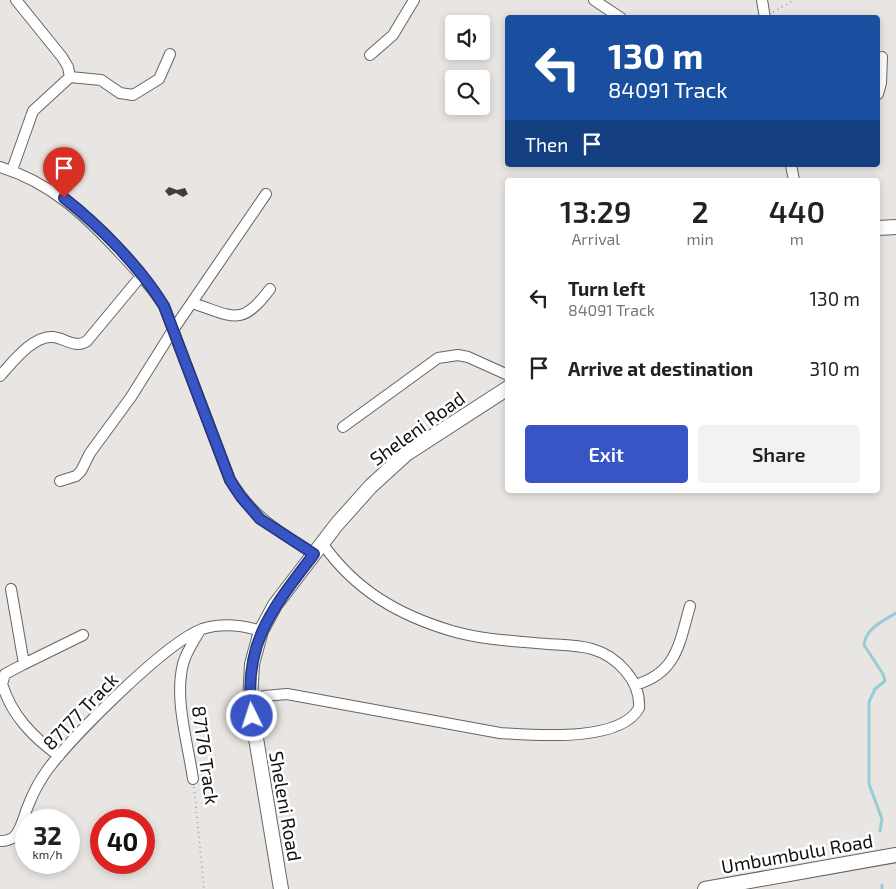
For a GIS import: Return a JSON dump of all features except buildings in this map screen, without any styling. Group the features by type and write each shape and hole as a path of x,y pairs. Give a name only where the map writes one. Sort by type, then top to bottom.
{"street":[{"path":"16,0 62,57 70,77"},
{"path":"370,55 387,42 414,0"},
{"path":"594,0 616,15"},
{"path":"762,0 765,15"},
{"path":"12,170 32,111 70,77 101,80 120,93 133,95 159,79 170,54"},
{"path":"880,87 882,57"},
{"path":"0,167 12,170 52,190 76,207 141,276 164,306 226,469 237,492 260,519 318,549 369,594 392,606 451,630 475,637 592,649 612,658 635,685 639,699 639,708 631,717 598,731 560,735 500,733 287,694 264,696 250,702"},
{"path":"60,481 76,476 81,471 90,453 131,397 173,330 266,194"},
{"path":"880,228 896,227"},
{"path":"0,376 32,345 42,339 52,337 79,344 87,341 141,276"},
{"path":"192,303 241,316 251,312 270,289"},
{"path":"343,427 438,358 458,355 468,357 505,374"},
{"name":"Sheleni Road","path":"281,889 250,702 252,664 262,631 275,604 371,486 406,454 505,390"},
{"path":"11,589 24,664"},
{"path":"635,685 658,676 671,663 690,606"},
{"name":"87177 Track","path":"0,841 9,840 17,834 35,790 59,756 128,686 163,654 190,634 212,626 239,626 262,631"},
{"name":"87176 Track","path":"193,779 181,700 181,674 188,652 200,630"},
{"path":"59,756 38,741 25,727 1,681 4,675 83,635"},
{"name":"Umbumbulu Road","path":"705,889 896,854"}],"path":[{"path":"768,15 794,0"},
{"name":"87176 Track","path":"193,779 204,889"}],"waterway":[{"path":"880,831 882,819 869,784 869,702 875,689 885,681 883,674 864,645 868,634 881,622 896,613"}],"route":[{"path":"64,198 90,221 148,282 164,306 230,480 241,497 260,519 314,554 275,604 257,642 250,675 252,716"}]}
